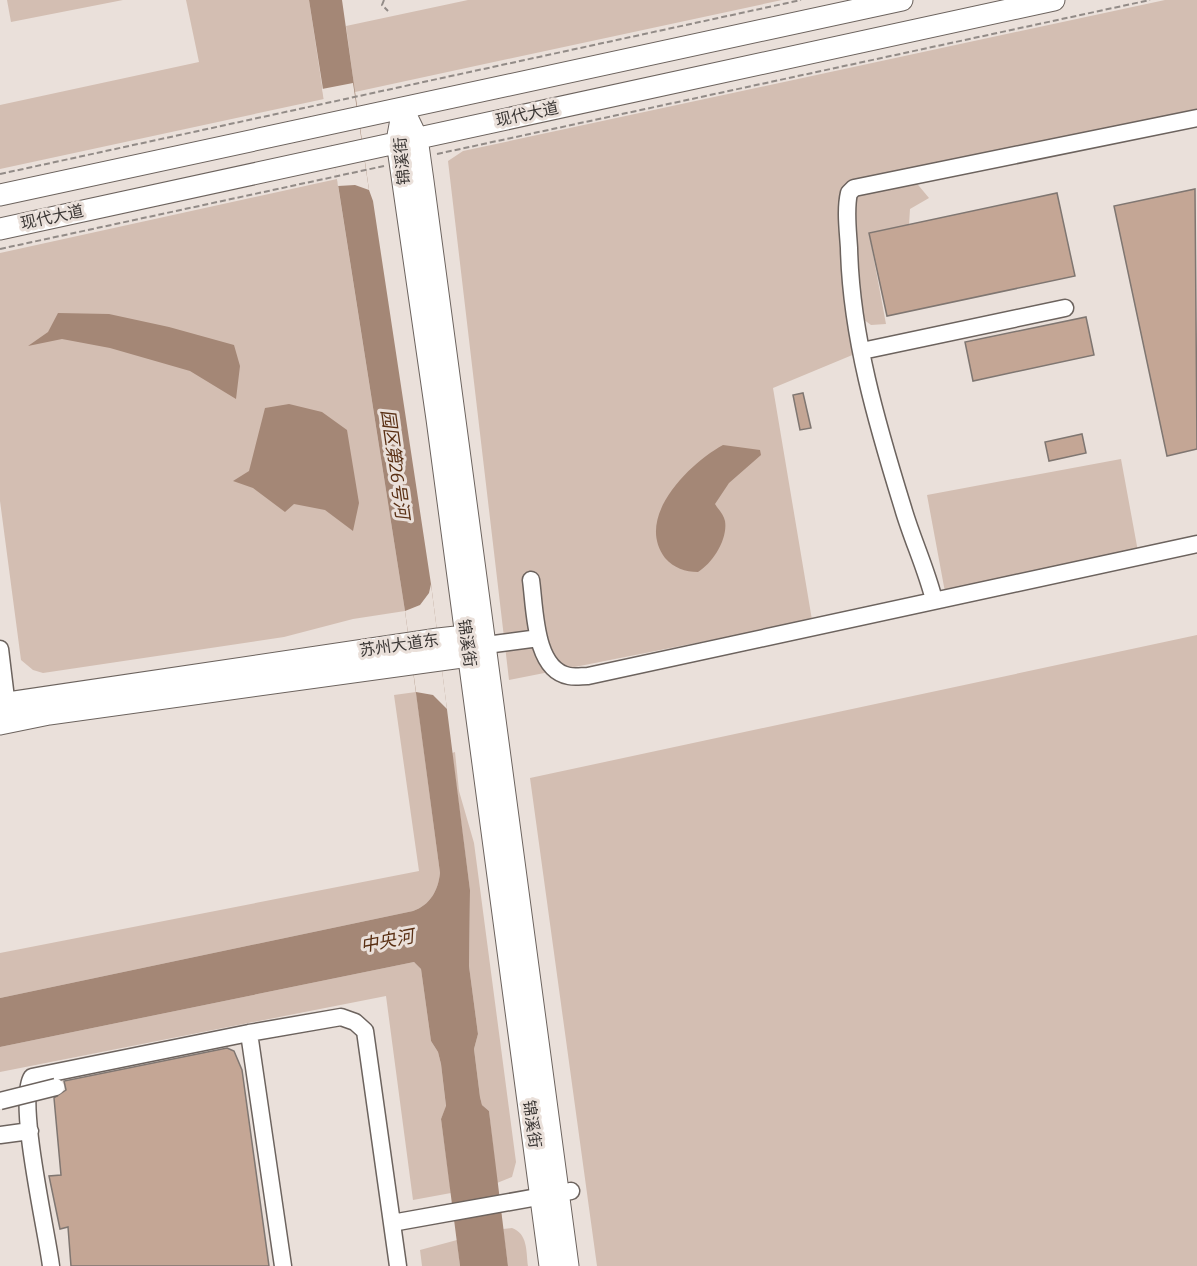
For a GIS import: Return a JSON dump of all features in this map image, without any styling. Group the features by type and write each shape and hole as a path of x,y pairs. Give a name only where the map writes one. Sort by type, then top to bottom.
{"main road":[{"name":"现代大道","path":"0,195 902,0"},
{"name":"现代大道","path":"0,229 335,166 363,149 408,150 1054,0"},
{"name":"锦溪街","path":"403,109 474,646 568,1266"},
{"name":"苏州大道东","path":"4,713 411,653 474,646"},
{"name":"锦溪街","path":"550,1266 557,1193"}],"lane":[{"path":"934,600 927,572 903,511 862,351 849,263 848,200 854,188 1197,118"},
{"path":"862,351 1065,308"},
{"path":"531,580 544,658 555,670 568,676 588,676 1197,544"},
{"path":"474,646 539,638"},
{"path":"0,649 4,713"},
{"path":"51,1266 30,1131 27,1088 32,1077 249,1033 341,1017 355,1022 366,1031 398,1266"},
{"path":"249,1033 283,1266"},
{"path":"0,1101 56,1087"},
{"path":"0,1135 30,1131"},
{"path":"392,1222 557,1193"}],"path":[{"path":"384,0 382,5 388,11"},
{"path":"0,174 801,0"},
{"path":"0,249 335,166 366,170 408,150 1150,0"}],"shaded area":[{"path":"7,0 123,0 11,22"},
{"path":"186,0 309,0 324,99 0,169 0,105 199,62"},
{"path":"468,0 782,0 355,92 346,26"},
{"path":"1165,0 1197,0 1197,120 914,180 929,198 910,209 909,225 869,233 886,324 871,325 859,316 862,351 773,388 812,620 509,680 448,161 463,151"},
{"path":"337,179 405,611 353,619 284,637 43,673 33,670 21,660 0,501 0,253"},
{"path":"1121,459 1139,557 945,592 927,495"},
{"path":"1197,635 1197,1266 597,1266 530,778"},
{"path":"416,692 440,873 435,891 424,905 413,911 0,998 0,953 419,871 394,695"},
{"path":"455,752 459,791 474,843 516,1162 512,1177 497,1183 489,1111 482,1105 480,1097 474,1049 478,1034 469,966 470,890 452,753"},
{"path":"414,962 421,969 431,1041 438,1052 441,1064 446,1107 441,1119 451,1193 413,1200 386,996 0,1072 0,1047"},
{"path":"512,1228 524,1239 528,1266 508,1266 503,1229"},
{"path":"457,1240 460,1266 422,1266 420,1250"}],"water":[{"path":"309,0 342,0 369,190 373,201 431,584 470,890 469,966 478,1034 474,1049 480,1097 482,1105 489,1111 508,1266 460,1266 441,1119 446,1106 441,1064 438,1052 431,1041 421,969 414,962 0,1047 0,998 413,911 432,897 437,886 440,873 405,611"},
{"path":"58,313 109,314 169,327 234,345 240,366 236,399 190,371 110,348 62,339 28,346 48,332"},
{"path":"289,404 322,412 347,430 359,503 353,531 325,510 294,504 285,512 253,488 233,481 249,471 265,408"},
{"path":"723,445 760,450 761,455 729,483 715,504 722,514 725,528 722,543 714,557 698,572 684,570 665,558 657,542 656,526 661,509 682,478 696,464"}],"pier":[{"path":"353,83 369,190 355,185 338,186 322,89"},
{"path":"431,584 447,709 433,695 416,692 405,611 420,605 429,593"}],"building":[{"path":"1195,189 1197,449 1167,456 1114,206"},
{"path":"1057,193 1075,276 887,316 869,233"},
{"path":"1086,317 1094,355 973,381 965,342"},
{"path":"803,393 811,428 800,430 793,395"},
{"path":"1082,434 1086,453 1049,461 1045,442"},
{"path":"227,1048 234,1051 242,1070 269,1266 71,1266 68,1227 60,1229 49,1176 61,1175 54,1098 66,1090 64,1081"}],"water label":[{"name":"园区第26号河","path":"395,464"},
{"name":"中央河","path":"387,941"}]}
